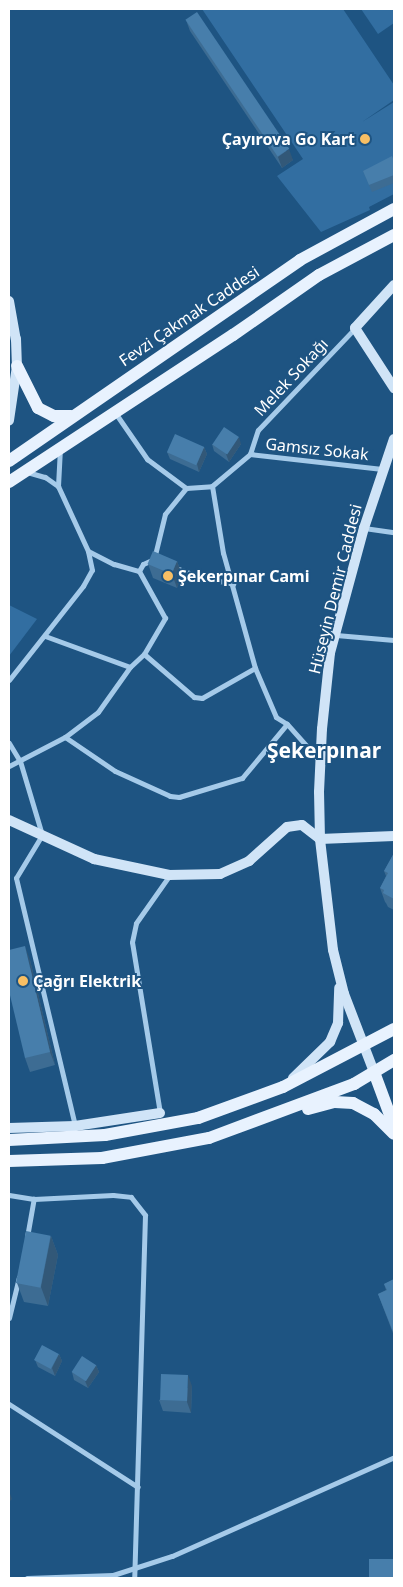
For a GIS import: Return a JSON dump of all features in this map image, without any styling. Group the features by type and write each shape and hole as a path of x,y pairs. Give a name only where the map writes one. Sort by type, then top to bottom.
{"main road":[{"name":"Fevzi Çakmak Caddesi","path":"9,462 71,416 300,260 394,209"},
{"path":"9,482 319,275 394,235"},
{"path":"17,366 38,408 54,416 71,416"},
{"path":"9,1140 105,1135 198,1118 283,1087 364,1047 394,1029"},
{"path":"234,1130 374,1072 394,1060"},
{"path":"374,1072 394,1126"},
{"path":"9,1161 77,1159 144,1152 346,1101 368,1109 394,1134"}],"street":[{"path":"394,286 355,328 394,388"},
{"path":"9,301 16,339 17,366 9,420"},
{"name":"Melek Sokağı","path":"250,454 258,430 355,328"},
{"path":"115,413 147,459 186,488 212,486 250,454"},
{"name":"Hüseyin Demir Caddesi","path":"374,1072 339,977 322,871 320,761 326,682 336,635 364,528 382,469 394,439"},
{"path":"9,680 45,636 92,570 88,551 58,486 60,449"},
{"name":"Gamsız Sokak","path":"250,454 382,469"},
{"path":"25,471 45,477 58,486"},
{"path":"212,486 224,553 256,668 276,717 288,724 320,761"},
{"path":"154,559 165,514 186,488"},
{"path":"364,528 394,532"},
{"path":"9,766 65,737 106,704 130,667 144,654 165,618 139,571 114,564 88,551"},
{"path":"139,571 143,564 154,559 162,562"},
{"path":"170,565 202,578 233,584"},
{"path":"336,635 394,640"},
{"path":"45,636 130,667"},
{"path":"144,654 194,696 202,698 256,668"},
{"path":"65,737 115,772 170,796 179,797 242,778 288,724"},
{"path":"9,743 20,761 42,835 16,878 75,1126"},
{"path":"9,820 94,859 169,875 220,874 249,861 287,827 302,824 320,839 394,836"},
{"path":"322,871 330,846 350,838"},
{"path":"9,1128 75,1126 160,1113 132,942 136,923 169,875"},
{"path":"283,1087 330,1042 339,1012 339,977"},
{"path":"9,1195 34,1199 113,1195 131,1197 145,1215 134,1578"},
{"path":"24,1248 34,1199"},
{"path":"9,1318 21,1267"},
{"path":"9,1404 138,1487"},
{"path":"26,1578 113,1575 172,1556 394,1457"}],"shaded area":[{"path":"202,9 343,9 394,85 394,100 362,122 394,102 394,194 369,207 370,210 321,232 277,176 303,159"},
{"path":"361,9 394,9 394,23 378,34"},
{"path":"9,605 37,619 9,656"}],"building":[{"path":"197,12 289,149 278,157 185,20"},
{"path":"392,156 394,175 369,185 363,171"},
{"path":"224,427 239,437 227,454 212,444"},
{"path":"175,434 204,447 196,465 167,452"},
{"path":"153,551 177,561 171,574 148,564"},
{"path":"394,853 394,899 383,893 384,890 380,888 388,873 384,871"},
{"path":"25,946 50,1052 25,1058 9,991 9,950"},
{"path":"26,1231 51,1236 40,1288 16,1283"},
{"path":"394,1279 394,1334 378,1294 387,1290 384,1284"},
{"path":"42,1345 59,1354 51,1369 34,1360"},
{"path":"82,1356 96,1365 86,1381 72,1372"},
{"path":"161,1374 188,1375 187,1401 160,1400"},
{"path":"369,1559 394,1559 394,1578 369,1578"}],"place":[{"name":"Çayırova Go Kart","path":"365,139"},
{"name":"Şekerpınar Cami","path":"168,576"},
{"name":"Çağrı Elektrik","path":"23,981"}],"district":[{"name":"Şekerpınar","path":"324,750"}]}
